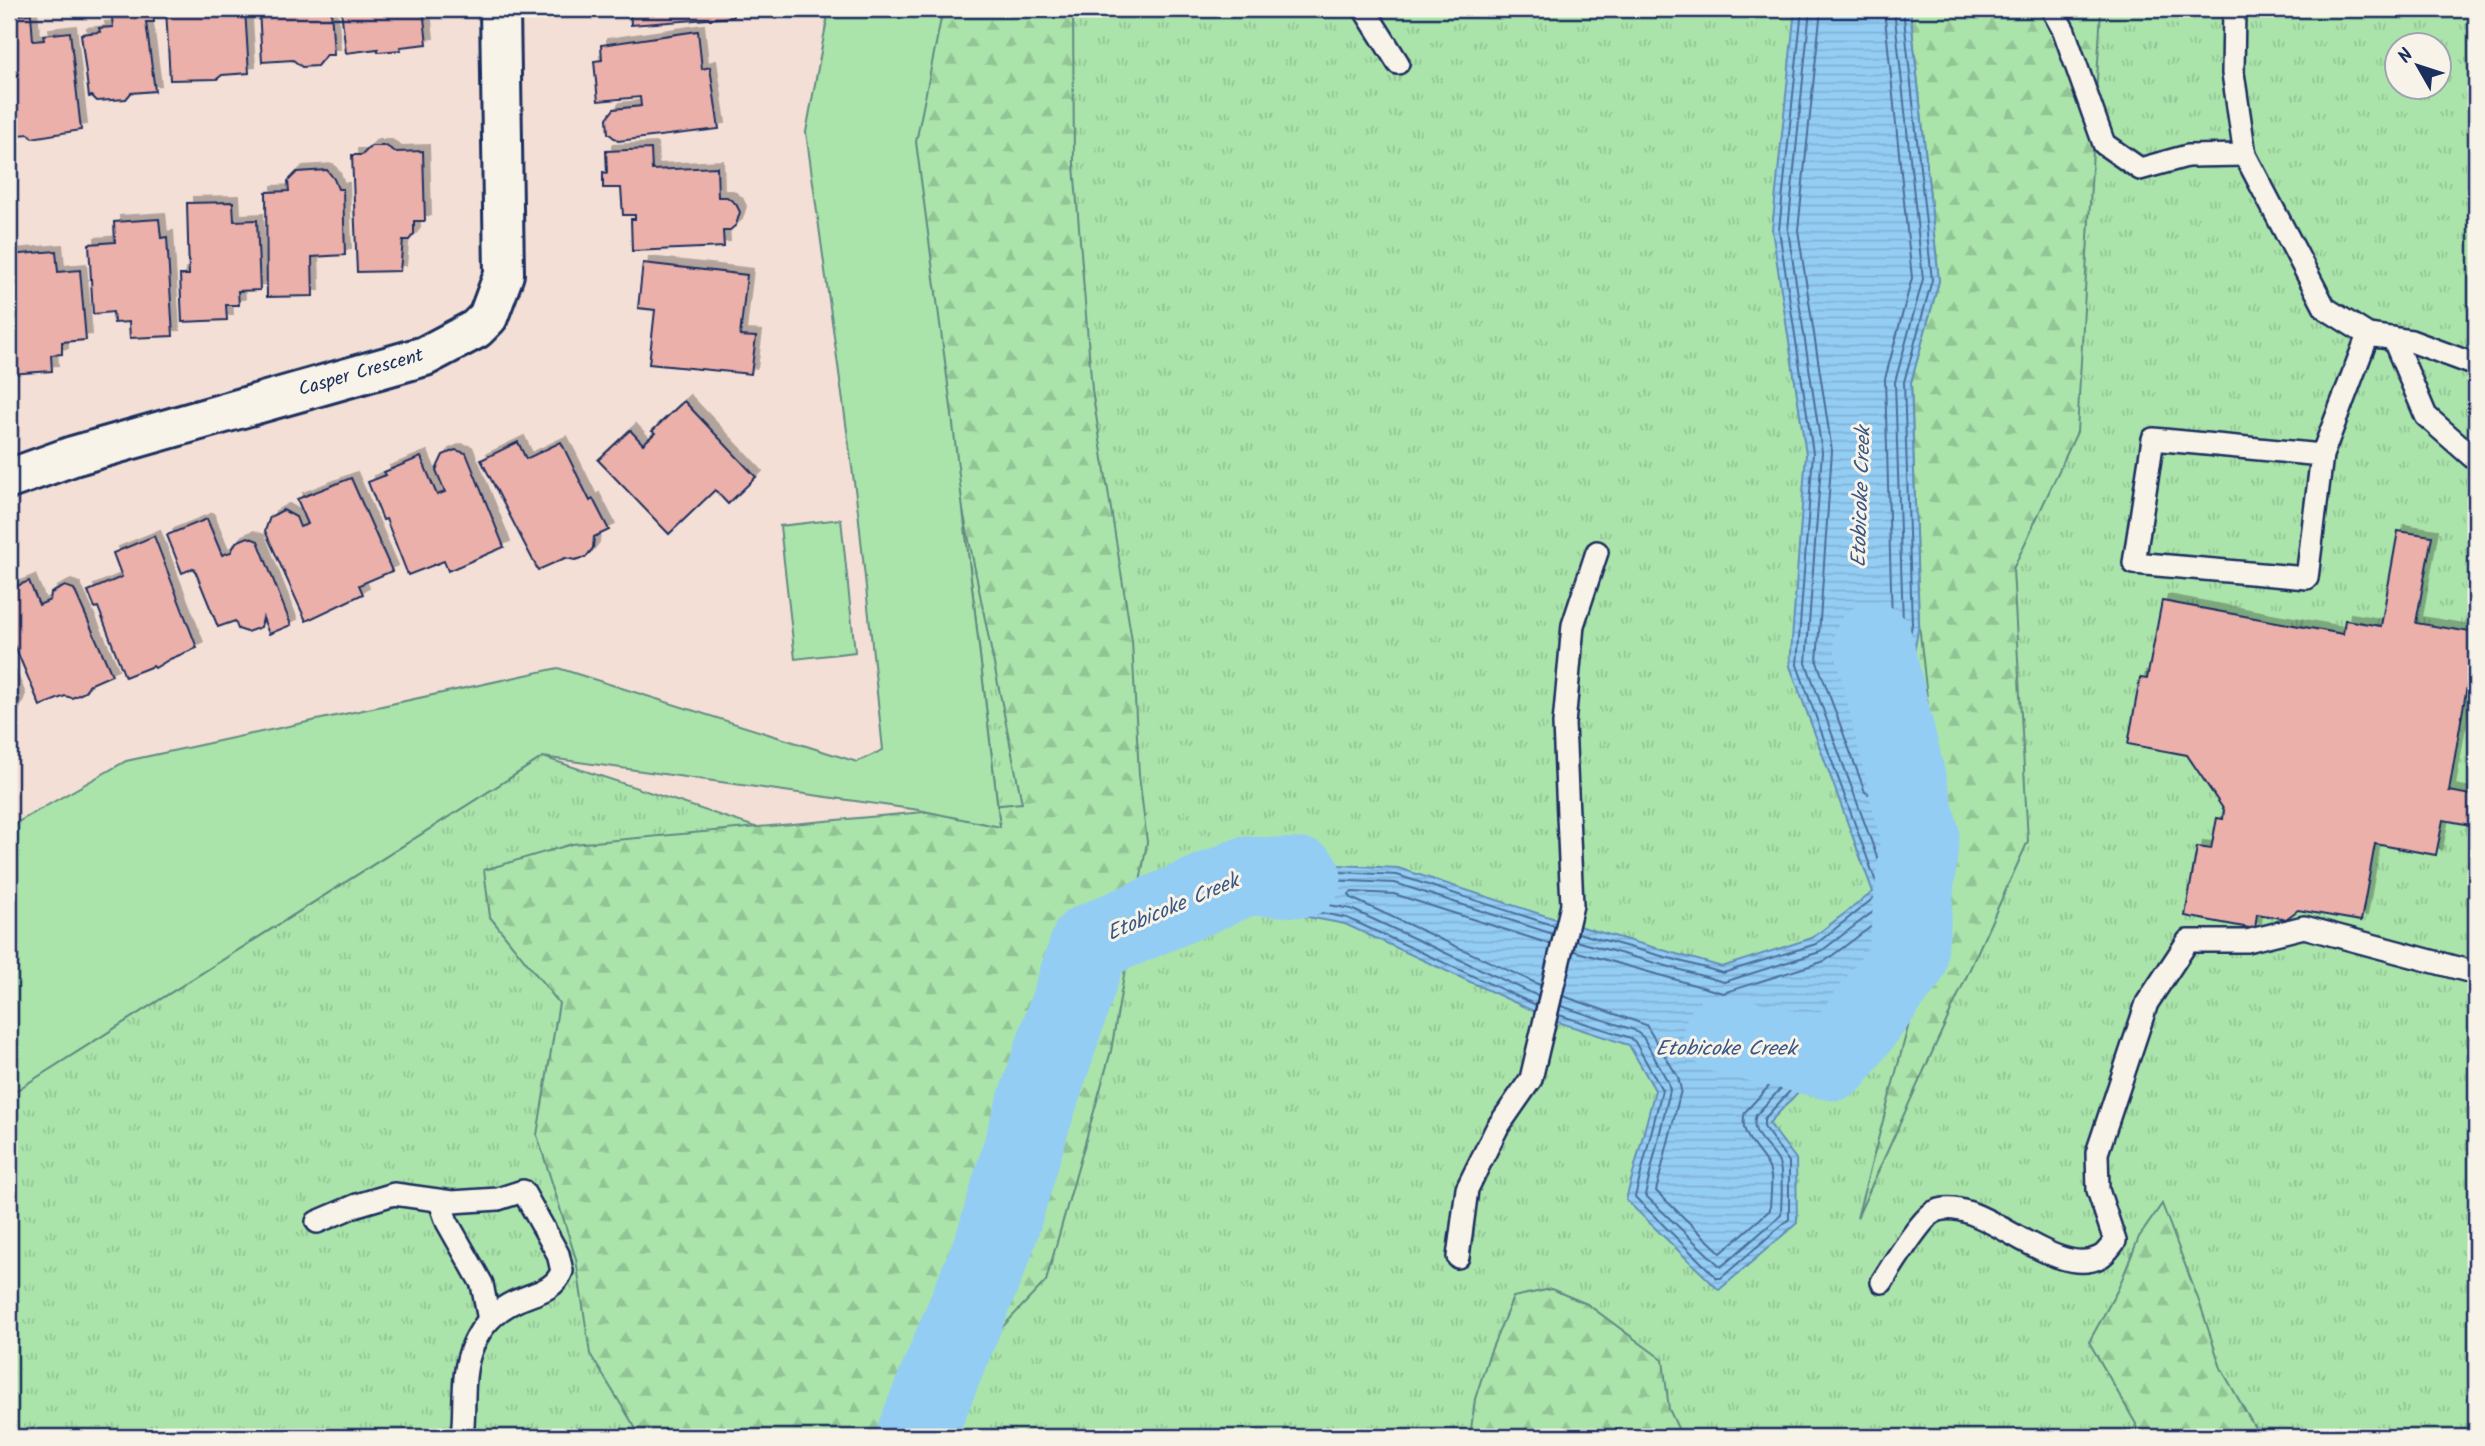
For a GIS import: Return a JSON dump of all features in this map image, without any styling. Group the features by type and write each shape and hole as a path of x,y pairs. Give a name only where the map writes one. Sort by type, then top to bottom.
{"street":[{"name":"Casper Crescent","path":"9,479 73,456 425,356 476,330 488,317 504,274 500,9"}],"lane":[{"path":"1364,9 1398,63"},
{"path":"2052,9 2064,31 2104,144 2140,169 2187,156 2245,155"},
{"path":"2234,9 2233,73 2245,155 2325,308 2368,335 2411,341 2476,365"},
{"path":"2322,455 2153,439 2134,563 2307,578 2322,455 2368,335"},
{"path":"2393,338 2426,416 2476,460"},
{"path":"1458,1257 1467,1189 1497,1128 1531,1079 1572,905 1564,724 1573,625 1597,552"},
{"path":"1882,1282 1911,1237 1933,1212 1958,1208 2053,1254 2082,1263 2102,1256 2115,1241 2098,1190 2097,1153 2147,1003 2188,941 2247,942 2304,927 2476,973"},
{"path":"317,1222 357,1205 394,1194 403,1193 440,1202 498,1199 523,1191 558,1254 562,1271 554,1285 513,1302 489,1320 481,1330 468,1357 463,1437"},
{"path":"440,1202 447,1222 482,1284 489,1320"}],"green space":[{"path":"829,9 943,9 916,142 951,407 1000,827 919,810 543,757 9,1095 9,827 126,761 558,668 857,762 883,750 858,511 806,132"},
{"path":"862,9 1073,9 1074,165 1092,390 1132,641 1139,775 1147,842 1111,1051 1046,1281 898,1437 641,1437 590,1354 576,1259 537,1135 559,1003 490,917 484,870 572,844 1022,803"},
{"path":"943,9 2476,9 2476,1437 9,1437 9,1095 543,757 910,878 1000,827 951,407"},
{"path":"1910,9 2101,9 2077,432 2013,569 2028,841 1857,1218 1947,881 1919,624 1911,382 1939,281"},
{"path":"841,519 855,652 795,659 780,526"},
{"path":"2162,1204 2221,1368 2260,1437 2137,1437 2136,1424 2089,1342 2118,1289 2139,1237"},
{"path":"1551,1289 1587,1304 1663,1360 1669,1409 1682,1437 1470,1437 1475,1399 1489,1355 1513,1297"}],"water":[{"name":"Etobicoke Creek","path":"1795,9 1910,9 1939,281 1911,382 1919,624 1896,762 1908,937 1875,1010 1769,1123 1796,1159 1797,1223 1719,1290 1626,1200 1655,1090 1629,1045 1555,1021 1345,924 1176,892 1299,863 1398,868 1568,923 1722,967 1812,938 1873,892 1790,666 1806,454 1772,230"}],"building":[{"path":"111,9 153,9 154,22 146,22 155,91 131,93 126,99 97,101 92,96 89,97 81,34 100,32 99,28 113,27"},
{"path":"166,9 245,9 249,73 222,75 217,79 170,80"},
{"path":"259,9 331,9 334,55 326,55 317,66 302,67 293,60 262,62"},
{"path":"341,9 423,9 427,44 400,47 401,50 378,52 378,49 346,53"},
{"path":"630,9 733,9 733,17 631,25"},
{"path":"31,14 33,41 44,40 43,35 70,32 81,130 32,138 29,134 9,136 9,16"},
{"path":"698,31 702,69 710,67 719,129 618,141 608,133 607,118 614,109 641,106 640,97 598,101 594,61 602,60 601,45"},
{"path":"371,146 386,146 396,152 423,151 425,221 414,221 414,234 409,240 403,240 400,271 357,272 352,155 362,155"},
{"path":"651,149 652,170 717,167 718,197 727,197 736,204 740,212 736,225 729,231 723,231 724,247 632,251 631,219 635,219 635,215 623,215 621,188 603,188 603,172 607,173 606,151"},
{"path":"327,170 338,189 343,189 345,255 312,257 313,296 267,297 266,192 289,191 288,181 297,172"},
{"path":"233,202 234,221 257,220 260,290 238,291 239,305 226,305 227,320 182,322 180,275 189,275 187,203"},
{"path":"159,219 161,238 167,237 173,336 130,338 129,322 114,323 113,312 93,314 89,244 115,242 114,222"},
{"path":"56,251 58,272 80,270 86,340 62,342 62,354 51,355 52,371 9,374 9,328 13,328 9,255"},
{"path":"643,263 747,275 740,336 756,337 751,374 649,364 655,310 638,308"},
{"path":"684,401 756,477 728,504 715,490 669,534 598,460 630,430 643,444 655,433 652,431"},
{"path":"518,442 526,459 561,442 590,501 593,499 609,530 594,537 593,548 586,557 575,560 565,558 538,570 481,460"},
{"path":"455,450 466,453 504,547 448,571 444,561 408,575 368,482 386,475 384,472 421,457 437,495 445,492 436,470 443,455"},
{"path":"351,478 392,571 359,585 363,594 306,621 265,531 270,517 283,510 296,517 300,527 308,524 297,499"},
{"path":"207,519 222,555 231,552 236,542 248,537 258,541 291,625 269,634 263,618 261,627 247,632 238,629 235,621 218,627 194,568 182,573 167,535"},
{"path":"2398,531 2432,536 2416,623 2476,633 2449,791 2476,796 2476,826 2443,820 2436,855 2375,844 2361,921 2298,910 2286,919 2257,914 2255,929 2185,916 2197,847 2211,849 2217,818 2223,819 2224,810 2187,755 2128,744 2140,678 2147,679 2162,601 2343,634 2345,620 2381,626"},
{"path":"154,536 197,648 155,668 153,666 125,677 98,607 95,608 88,591 122,577 113,553"},
{"path":"29,581 39,605 50,600 51,593 65,586 74,589 112,675 89,685 85,692 72,698 65,696 40,706 11,637 9,639 9,589"},
{"path":"9,675 19,700 9,725"}],"waterway":[{"name":"Etobicoke Creek","path":"1723,1034 1833,1061 1907,962 1920,835 1873,642"},
{"name":"Etobicoke Creek","path":"915,1437 995,1242 1028,1130 1090,943 1246,876 1302,878"}]}
